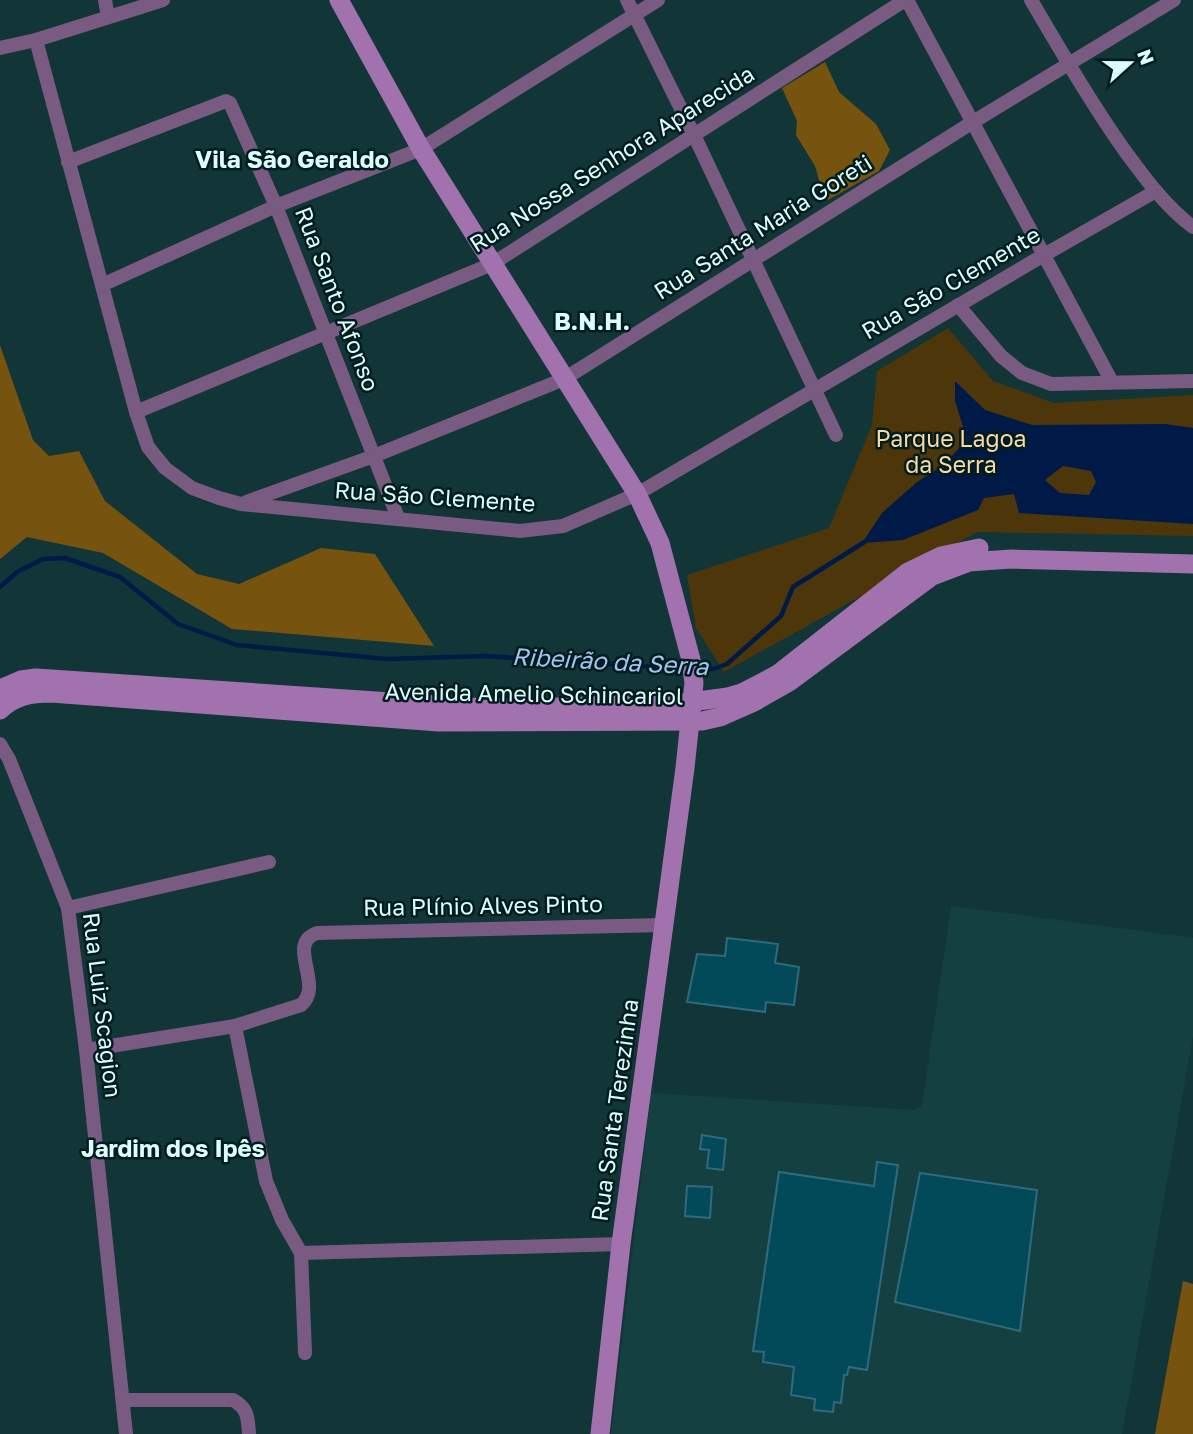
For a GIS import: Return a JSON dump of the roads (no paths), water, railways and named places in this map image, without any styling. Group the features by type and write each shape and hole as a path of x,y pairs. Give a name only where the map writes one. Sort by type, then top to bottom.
{"main road":[{"name":"Rua Santa Terezinha","path":"339,0 421,149 637,494 660,543 695,694 621,1244 600,1434"},
{"name":"Avenida Amelio Schincariol","path":"0,690 21,680 36,678 465,707 524,708 695,694 741,693 778,674 908,572 941,556 980,547 1018,546 1193,551"},
{"name":"Avenida Amelio Schincariol","path":"0,710 24,695 51,693 439,722 695,694 720,717 789,682 922,582 969,562 1011,559 1193,564"}],"street":[{"path":"105,0 108,17"},
{"path":"0,48 36,40 163,0"},
{"path":"627,0 694,135 835,435"},
{"path":"102,285 276,206 421,149 658,0"},
{"path":"906,0 1112,382"},
{"name":"Rua Nossa Senhora Aparecida","path":"136,412 492,264 906,0"},
{"path":"1031,0 1114,135 1156,191 1193,227"},
{"name":"Rua Santa Maria Goreti","path":"241,504 374,456 564,379 973,122 1174,0"},
{"name":"Rua São Clemente","path":"36,40 136,412 148,447 165,468 192,488 241,504 520,531 563,526 637,494 1156,191"},
{"name":"Rua Santo Afonso","path":"68,162 226,101 232,105 276,206 398,518"},
{"path":"958,305 1001,356 1022,373 1051,384 1193,381"},
{"name":"Rua Luiz Scagion","path":"0,744 68,908 86,1050 126,1434"},
{"path":"68,908 270,862"},
{"name":"Rua Plínio Alves Pinto","path":"235,1026 301,1005 306,1001 309,993 303,946 305,940 317,933 664,925"},
{"path":"86,1050 235,1026 266,1181 282,1220 301,1253 304,1353"},
{"path":"301,1253 621,1244"},
{"path":"123,1400 233,1400 244,1408 249,1434"}],"water":[{"path":"955,381 985,410 1032,425 1165,424 1193,428 1193,524 1019,513 1014,494 984,498 978,510 903,540 862,543 882,513 917,482 945,464 967,439 955,401","holes":["1063,466 1091,471 1096,482 1089,495 1060,493 1045,480"]}],"waterway":[{"name":"Ribeirão da Serra","path":"699,669 713,669 727,664 781,616 793,587 866,541"},
{"name":"Ribeirão da Serra","path":"0,587 17,572 43,559 65,558 120,577 178,624 237,645 386,659 485,656 687,669"}],"district":[{"name":"Vila São Geraldo","path":"292,160"},
{"name":"B.N.H.","path":"592,322"},
{"name":"Jardim dos Ipês","path":"173,1149"}],"park label":[{"name":"Parque Lagoa da Serra","path":"951,452"}]}
